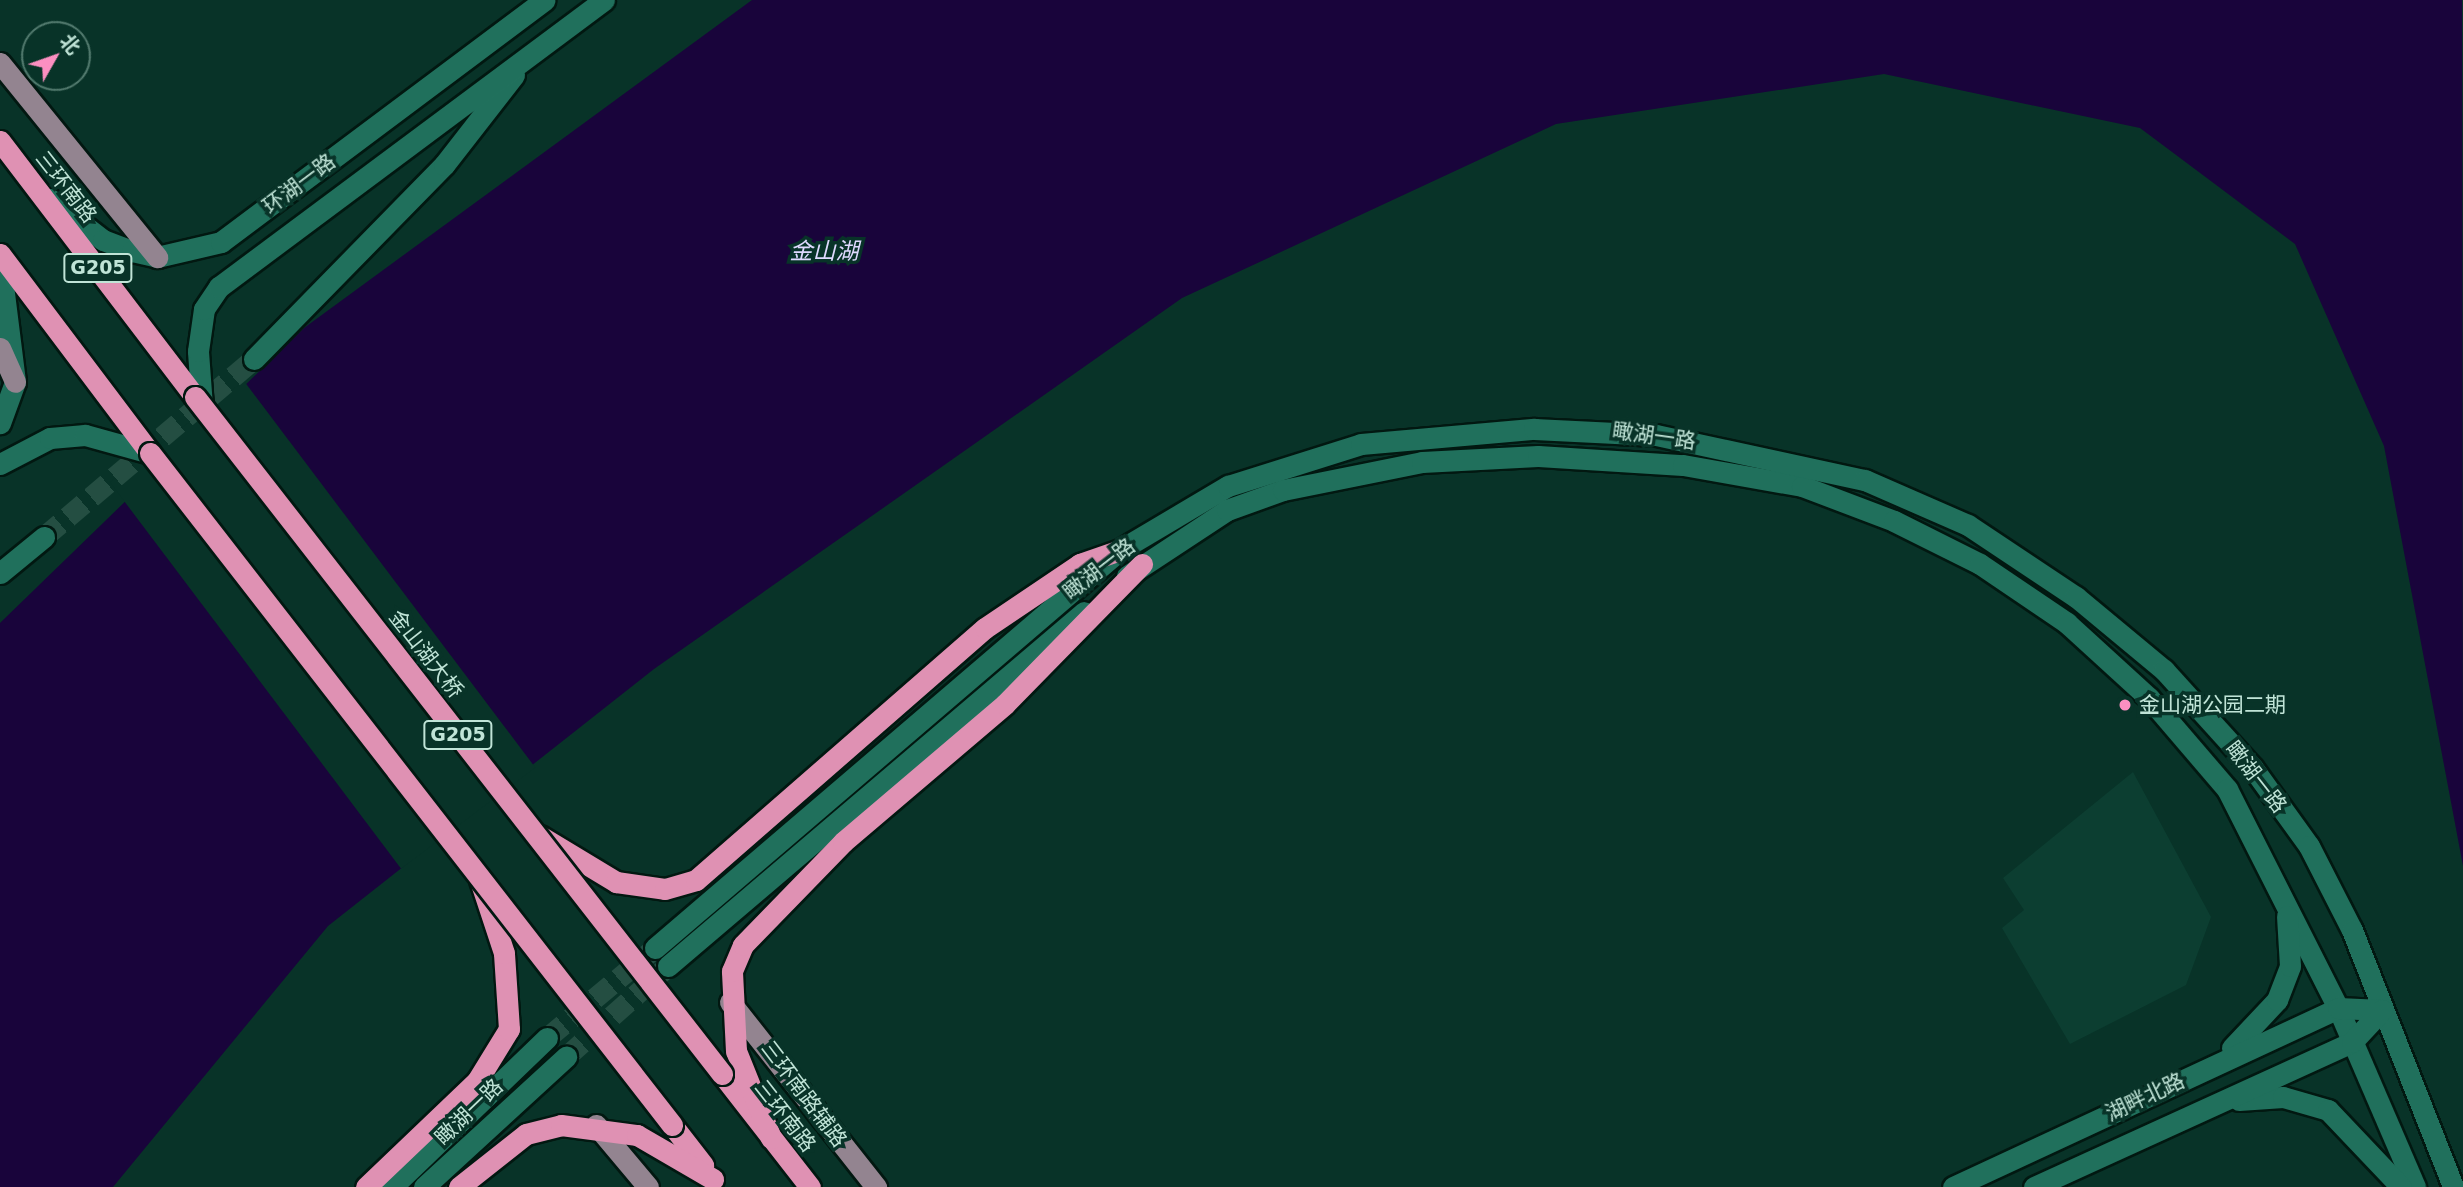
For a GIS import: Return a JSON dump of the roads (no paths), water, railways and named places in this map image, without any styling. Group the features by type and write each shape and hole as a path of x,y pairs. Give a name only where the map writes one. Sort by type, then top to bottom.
{"highway":[{"name":"三环南路","path":"0,141 198,401"},
{"path":"0,254 150,453 716,1183"},
{"name":"金山湖大桥","path":"198,401 722,1074"},
{"path":"534,832 615,882 665,889 696,880 985,628 1080,564 1120,551"},
{"path":"771,1138 736,1051 730,1002 732,971 767,914 1005,704 1142,564"},
{"path":"366,1187 477,1081 509,1029 505,953 480,878"},
{"name":"三环南路","path":"722,1074 810,1187"},
{"path":"459,1187 526,1134 596,1125 637,1135 716,1183"}],"main road":[{"path":"0,63 157,257"},
{"path":"0,348 15,383"},
{"name":"三环南路辅路","path":"730,1002 876,1187"},
{"path":"596,1125 648,1187"}],"street":[{"name":"环湖一路","path":"35,187 103,240 157,257 221,243 544,0"},
{"name":"环湖一路","path":"198,401 198,351 204,309 219,286 604,0"},
{"path":"254,359 444,165 531,52"},
{"path":"0,261 15,383 0,423"},
{"name":"瞰湖一路","path":"655,948 1120,551 1228,486 1292,461 1419,438 1597,428 1734,448 1865,480 1968,525 2076,597 2164,670 2252,767 2309,846 2352,930 2453,1187"},
{"path":"0,464 50,438 85,435 150,453"},
{"name":"瞰湖一路","path":"668,966 1142,564 1227,510 1283,490 1422,462 1614,458 1802,486 1980,564 2067,623 2149,698 2227,789 2338,1007 2414,1187"},
{"path":"0,573 44,537"},
{"path":"2204,1069 2243,1040 2277,1000 2291,948 2284,897"},
{"path":"2338,1007 2382,1010"},
{"name":"湖畔北路","path":"1953,1187 2338,1007"},
{"name":"湖畔北路","path":"2034,1187 2353,1042 2382,1010"},
{"name":"瞰湖一路","path":"392,1187 547,1038"},
{"name":"瞰湖一路","path":"424,1187 566,1057"},
{"path":"2223,1101 2283,1097 2328,1110 2401,1187"}],"water":[{"name":"金山湖","path":"752,0 2462,0 2463,866 2384,446 2295,244 2140,128 1884,74 1556,124 1182,298 654,669 328,926 113,1187 0,1187 0,623 304,328"}],"tunnel":[{"path":"44,537 254,359"},
{"path":"547,1038 655,948"},
{"path":"566,1057 668,966"}],"place":[{"name":"金山湖公园二期","path":"2125,705"}]}
